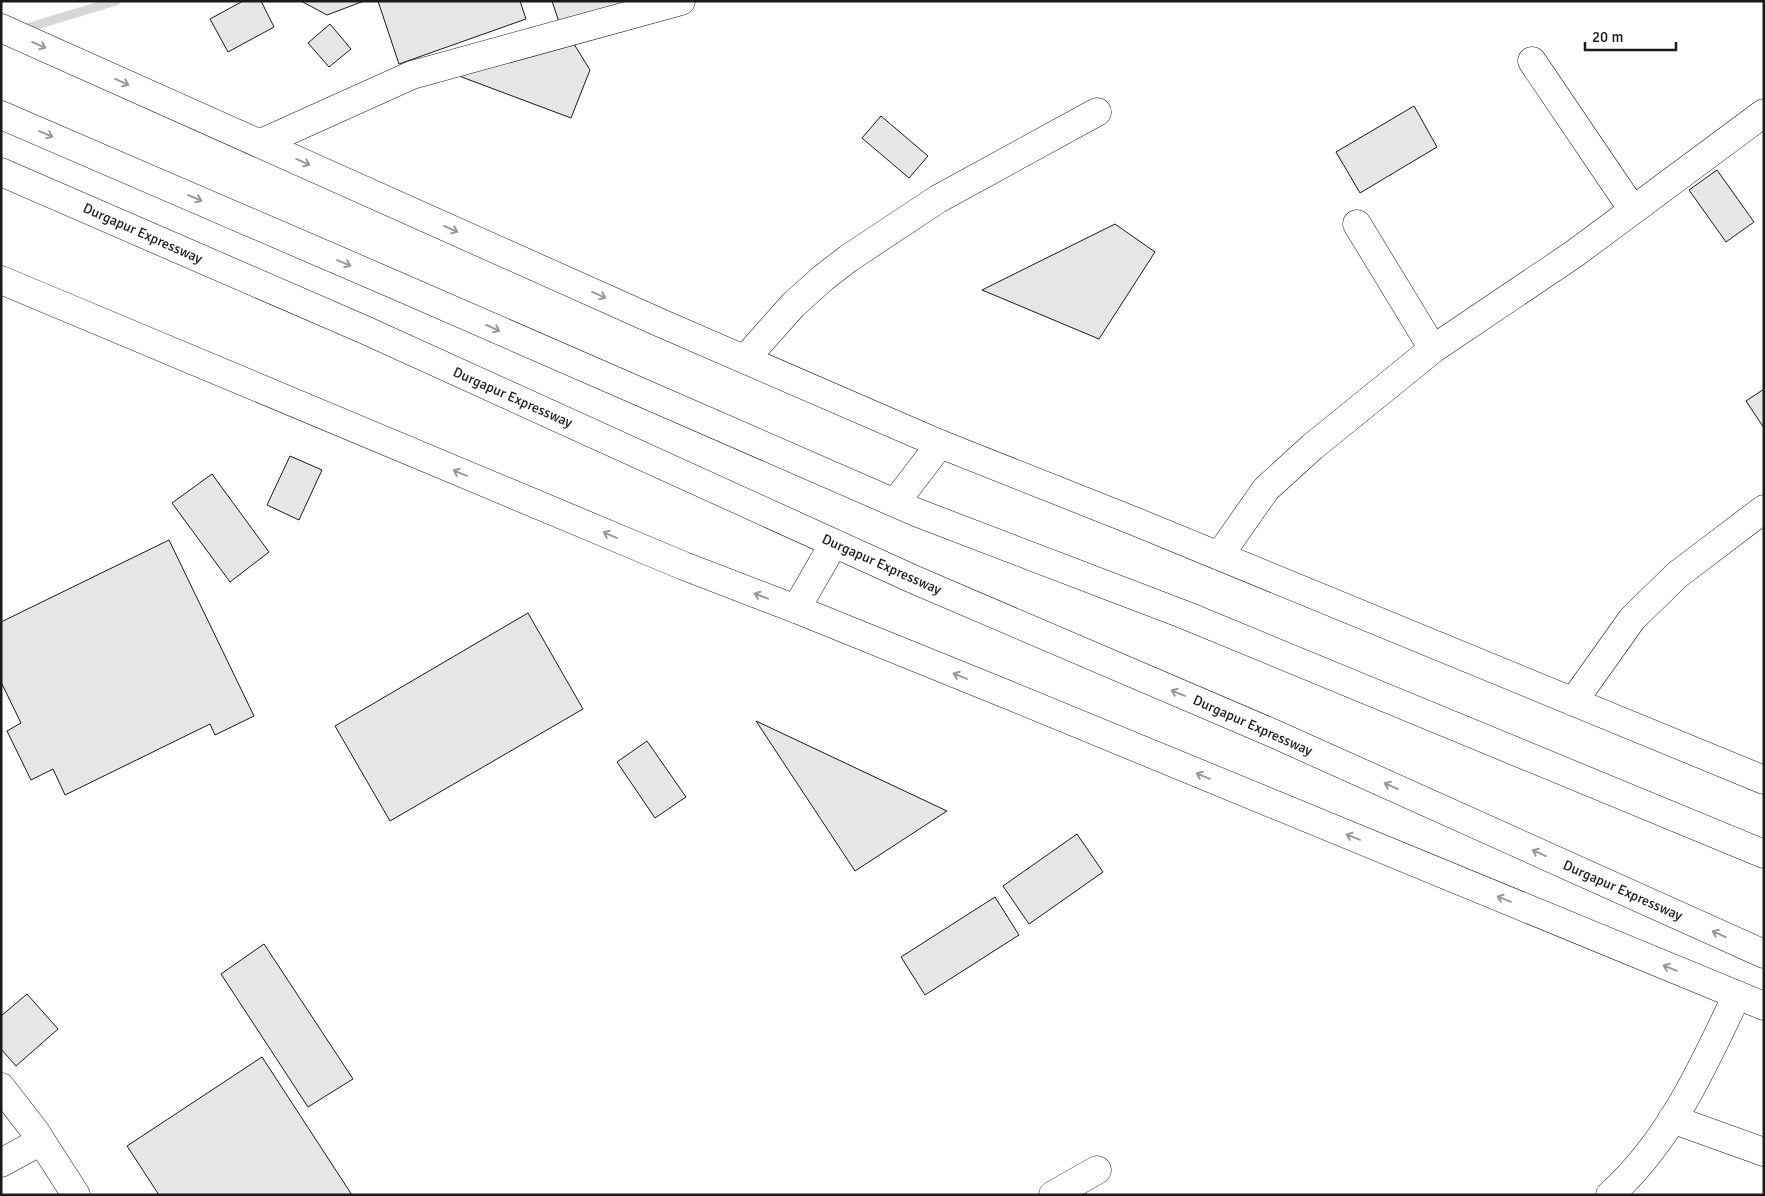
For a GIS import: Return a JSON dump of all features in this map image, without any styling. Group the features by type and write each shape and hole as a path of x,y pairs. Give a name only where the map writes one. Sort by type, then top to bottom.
{"main road":[{"path":"261,144 412,75 681,1"},
{"path":"1,28 663,324 940,444 1219,556 1764,780"},
{"path":"1532,61 1633,210"},
{"path":"746,359 793,305 849,258 938,199 1097,112"},
{"path":"1219,556 1266,489 1312,447 1433,349 1566,259 1764,113"},
{"path":"1,115 918,513 1185,615 1764,854"},
{"name":"Durgapur Expressway","path":"1,172 365,330 915,580 1277,735 1764,954"},
{"path":"1357,224 1433,349"},
{"path":"1,280 675,562 796,609 1764,1006"},
{"path":"895,503 940,444"},
{"path":"1573,702 1632,619 1665,586 1708,550 1764,509"},
{"path":"796,609 834,543"},
{"path":"1610,1195 1653,1149 1693,1086 1737,995"},
{"path":"1,1087 23,1114 76,1195"},
{"path":"1672,1118 1764,1152"},
{"path":"1,1163 40,1140"},
{"path":"1053,1195 1097,1170"}],"building":[{"path":"243,1 261,1 274,27 228,52 210,19"},
{"path":"301,1 364,1 327,15"},
{"path":"378,1 520,1 526,19 399,64"},
{"path":"552,1 648,1 562,31"},
{"path":"330,24 351,49 329,67 308,43"},
{"path":"574,44 590,70 571,118 459,76"},
{"path":"1414,106 1437,147 1360,193 1336,152"},
{"path":"881,116 928,156 909,178 862,138"},
{"path":"1717,170 1754,222 1726,242 1689,190"},
{"path":"1115,224 1155,252 1099,339 982,290"},
{"path":"1764,389 1764,428 1746,401"},
{"path":"290,456 322,470 299,520 267,505"},
{"path":"212,474 269,552 230,582 172,503"},
{"path":"169,540 254,716 215,735 210,724 65,795 53,769 31,780 7,731 21,723 1,682 1,622"},
{"path":"528,613 583,709 390,821 335,726"},
{"path":"756,721 947,811 855,871"},
{"path":"647,741 686,797 655,818 617,762"},
{"path":"1077,834 1103,872 1029,924 1003,886"},
{"path":"995,897 1019,935 925,995 901,957"},
{"path":"264,944 353,1079 308,1107 221,974"},
{"path":"27,994 58,1029 16,1066 1,1049 1,1016"},
{"path":"262,1057 352,1195 159,1195 127,1146"}],"waterway":[{"path":"20,30 116,1"}]}
